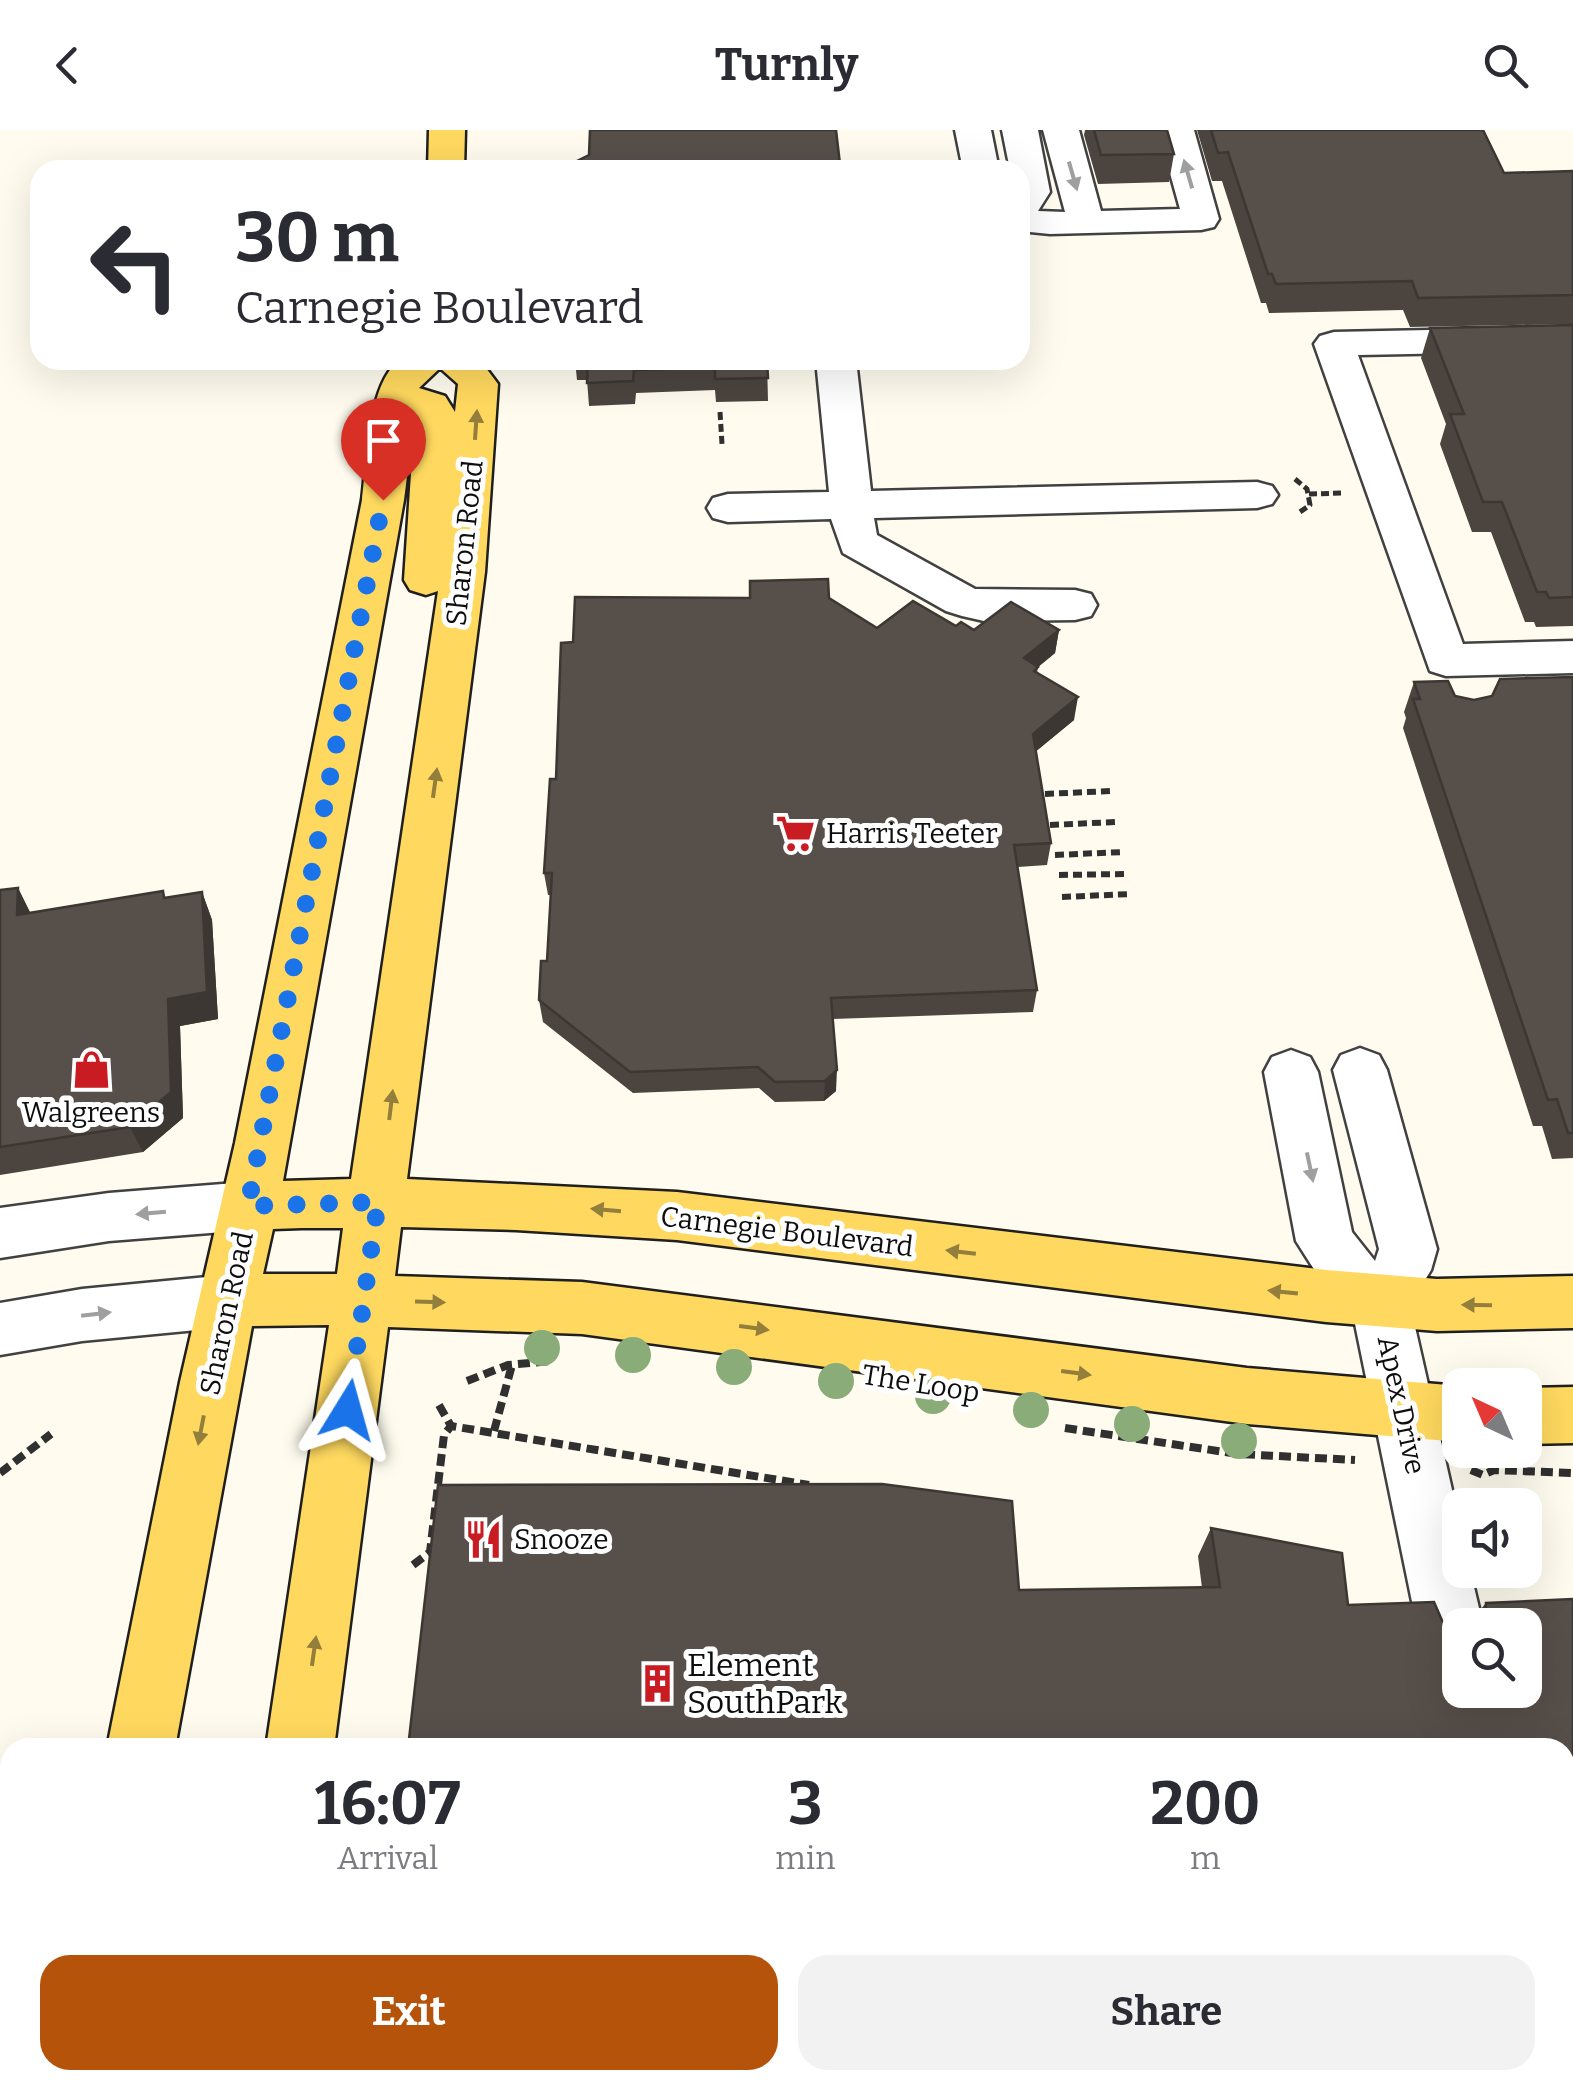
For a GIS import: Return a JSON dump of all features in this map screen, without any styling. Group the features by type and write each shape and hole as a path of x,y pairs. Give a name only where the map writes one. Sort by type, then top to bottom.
{"main road":[{"path":"446,160 447,130"},
{"name":"Sharon Road","path":"301,1738 378,1202 472,488 478,384 468,370"},
{"path":"412,377 437,416 428,603 454,625"},
{"name":"Sharon Road","path":"143,1738 383,500 412,377"},
{"name":"Carnegie Boulevard","path":"248,1206 506,1203 677,1216 1218,1285 1380,1301 1499,1305 1573,1302"},
{"path":"228,1300 364,1300 582,1308 679,1318 1247,1396 1423,1437"},
{"path":"1542,1416 1573,1416"}],"street":[{"path":"974,130 978,160"},
{"path":"1020,130 1026,160"},
{"path":"1060,130 1086,222"},
{"path":"1030,220 1202,219 1176,130"},
{"path":"1462,709 1334,344 1573,339"},
{"path":"837,370 858,543 962,602 984,606 1075,605"},
{"path":"728,508 1257,495"},
{"path":"1446,660 1573,657"},
{"path":"1292,1072 1326,1241 1350,1275 1380,1301 1402,1270 1408,1249 1360,1070"},
{"name":"Carnegie Boulevard","path":"0,1233 109,1217 248,1206"},
{"path":"0,1329 82,1315 228,1300"},
{"name":"Apex Drive","path":"1380,1301 1423,1437 1447,1608"}],"path":[{"path":"720,412 722,444"},
{"path":"1309,494 1329,493"},
{"path":"1045,794 1110,791"},
{"path":"1050,824 1117,822"},
{"path":"1055,855 1122,852"},
{"path":"1058,875 1126,874"},
{"path":"1062,897 1130,894"},
{"path":"466,1381 512,1364 559,1361"},
{"path":"494,1432 512,1364"},
{"path":"438,1405 451,1426"},
{"path":"1048,1425 1238,1454 1320,1460 1423,1437 1483,1475 1494,1470 1573,1473"},
{"path":"451,1426 815,1486"},
{"path":"413,1566 430,1552 444,1435 451,1426"},
{"path":"0,1473 51,1434"}],"building":[{"path":"590,130 836,130 840,160 579,160 589,155"},
{"path":"1094,130 1167,130 1174,154 1101,155"},
{"path":"1211,130 1483,130 1504,173 1573,171 1573,295 1418,298 1412,281 1276,284 1272,274 1268,274 1228,152 1218,153"},
{"path":"1573,325 1573,597 1549,598 1546,592 1537,592 1502,502 1483,502 1450,414 1464,414 1430,328"},
{"path":"588,370 634,370 633,381 587,383"},
{"path":"715,370 768,370 768,378 715,379"},
{"name":"Harris Teeter","path":"828,579 829,598 877,628 913,601 956,626 961,622 974,630 1011,602 1059,630 1024,658 1038,667 1034,671 1078,697 1033,734 1051,843 1014,845 1037,990 831,998 837,1070 825,1081 775,1082 758,1067 630,1072 539,1000 541,961 547,961 552,873 544,873 550,779 556,779 561,643 573,642 575,597 750,598 750,581"},
{"path":"1573,677 1573,1133 1568,1133 1557,1099 1548,1100 1413,699 1420,699 1414,682 1448,681 1455,696 1474,700 1492,696 1500,679"},
{"name":"Walgreens","path":"18,888 17,915 163,891 164,898 202,892 207,992 168,999 171,1092 130,1127 0,1147 0,890"},
{"path":"882,1484 1012,1501 1019,1590 1220,1587 1211,1528 1342,1553 1348,1605 1434,1602 1442,1620 1442,1708 1542,1708 1542,1608 1486,1608 1486,1603 1573,1599 1573,1738 409,1738 438,1485"}],"place":[{"name":"Harris Teeter","path":"796,833"},
{"name":"Walgreens","path":"91,1069"},
{"name":"Snooze","path":"484,1539"},
{"name":"Element SouthPark","path":"657,1683"}],"route":[{"path":"348,1410 378,1202 248,1206 383,500"}]}
